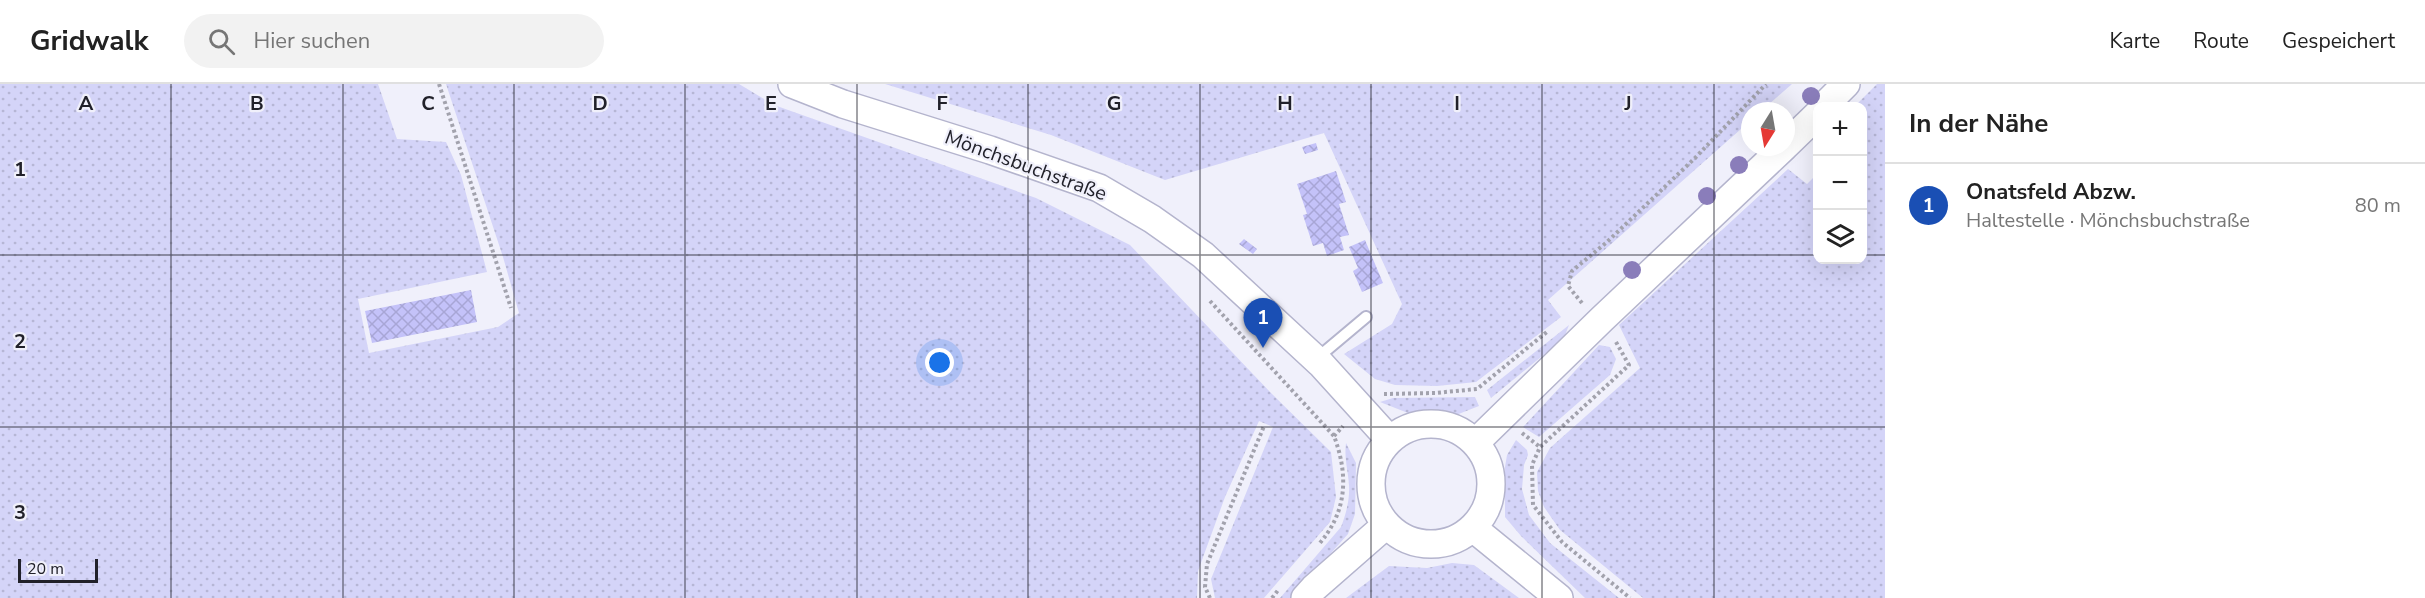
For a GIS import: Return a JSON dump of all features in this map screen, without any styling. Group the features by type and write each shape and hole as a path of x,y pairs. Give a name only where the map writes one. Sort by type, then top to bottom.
{"street":[{"name":"Mönchsbuchstraße","path":"792,84 843,104 990,150 1099,188 1152,219 1203,255 1316,359 1389,439"},
{"path":"1828,102 1846,84"},
{"path":"1795,136 1813,119"},
{"path":"1476,442 1592,311 1773,156"},
{"path":"1424,423 1443,424 1461,430 1476,442 1486,458 1492,477 1491,495 1485,513 1473,528 1457,539 1439,544 1420,543 1401,537 1386,525 1376,509 1371,491 1371,472 1378,454 1389,439 1405,429 1424,423"},
{"path":"1296,590 1314,588 1386,525"},
{"path":"1473,528 1559,598"}],"lane":[{"path":"1316,359 1366,317"}],"path":[{"path":"439,84 511,308"},
{"path":"1630,598 1562,542 1533,505 1532,465 1540,447 1629,364 1592,311 1568,286 1572,271 1607,242 1695,158 1766,84"},
{"path":"1203,294 1334,436 1340,453 1342,505 1332,530 1317,547"},
{"path":"1381,394 1435,393 1477,389"},
{"path":"1210,598 1204,587 1207,564 1264,426"},
{"path":"1272,598 1296,590"}],"shaded area":[{"path":"0,84 378,84 397,139 446,142 461,175 487,272 358,299 369,353 498,327 519,313 446,84 739,84 774,105 1036,198 1130,245 1271,393 1331,452 1336,497 1330,522 1264,598 1215,598 1211,579 1273,427 1259,421 1225,497 1198,571 1197,598 0,598"},
{"path":"885,84 1792,84 1771,102 1741,102 1741,129 1548,300 1561,317 1476,382 1437,386 1395,385 1375,379 1344,354 1392,324 1402,304 1324,133 1165,180 1051,135"},
{"path":"1877,84 1885,84 1885,598 1643,598 1560,530 1544,507 1538,491 1537,472 1550,448 1640,368 1619,325 1788,169 1807,184 1813,178 1813,264 1867,264 1867,102 1859,102"},
{"path":"1569,325 1564,338 1491,398 1487,390"},
{"path":"1599,345 1610,347 1616,359 1610,375 1539,437 1523,427"},
{"path":"1475,397 1479,406 1456,415 1408,413 1380,402 1393,398"},
{"path":"1516,440 1527,450 1528,455 1524,465 1522,489 1529,515 1550,543 1619,598 1585,598 1521,536 1505,517 1505,467 1507,455"},
{"path":"1346,443 1356,463 1355,514 1348,534 1291,598 1280,598 1341,527 1349,496"},
{"path":"1452,563 1474,565 1519,598 1346,598 1389,566 1427,568"}],"building":[{"path":"1316,143 1318,150 1305,154 1302,147"},
{"path":"1336,171 1346,202 1339,204 1349,235 1340,237 1344,250 1327,256 1323,243 1313,246 1303,215 1307,214 1297,184"},
{"path":"1244,239 1257,249 1253,254 1239,244"},
{"path":"1365,240 1383,283 1362,292 1353,271 1358,268 1349,247"},
{"path":"471,290 477,322 372,343 365,311"}],"place":[{"name":"Onatsfeld Abzw.","path":"1263,348"}]}
